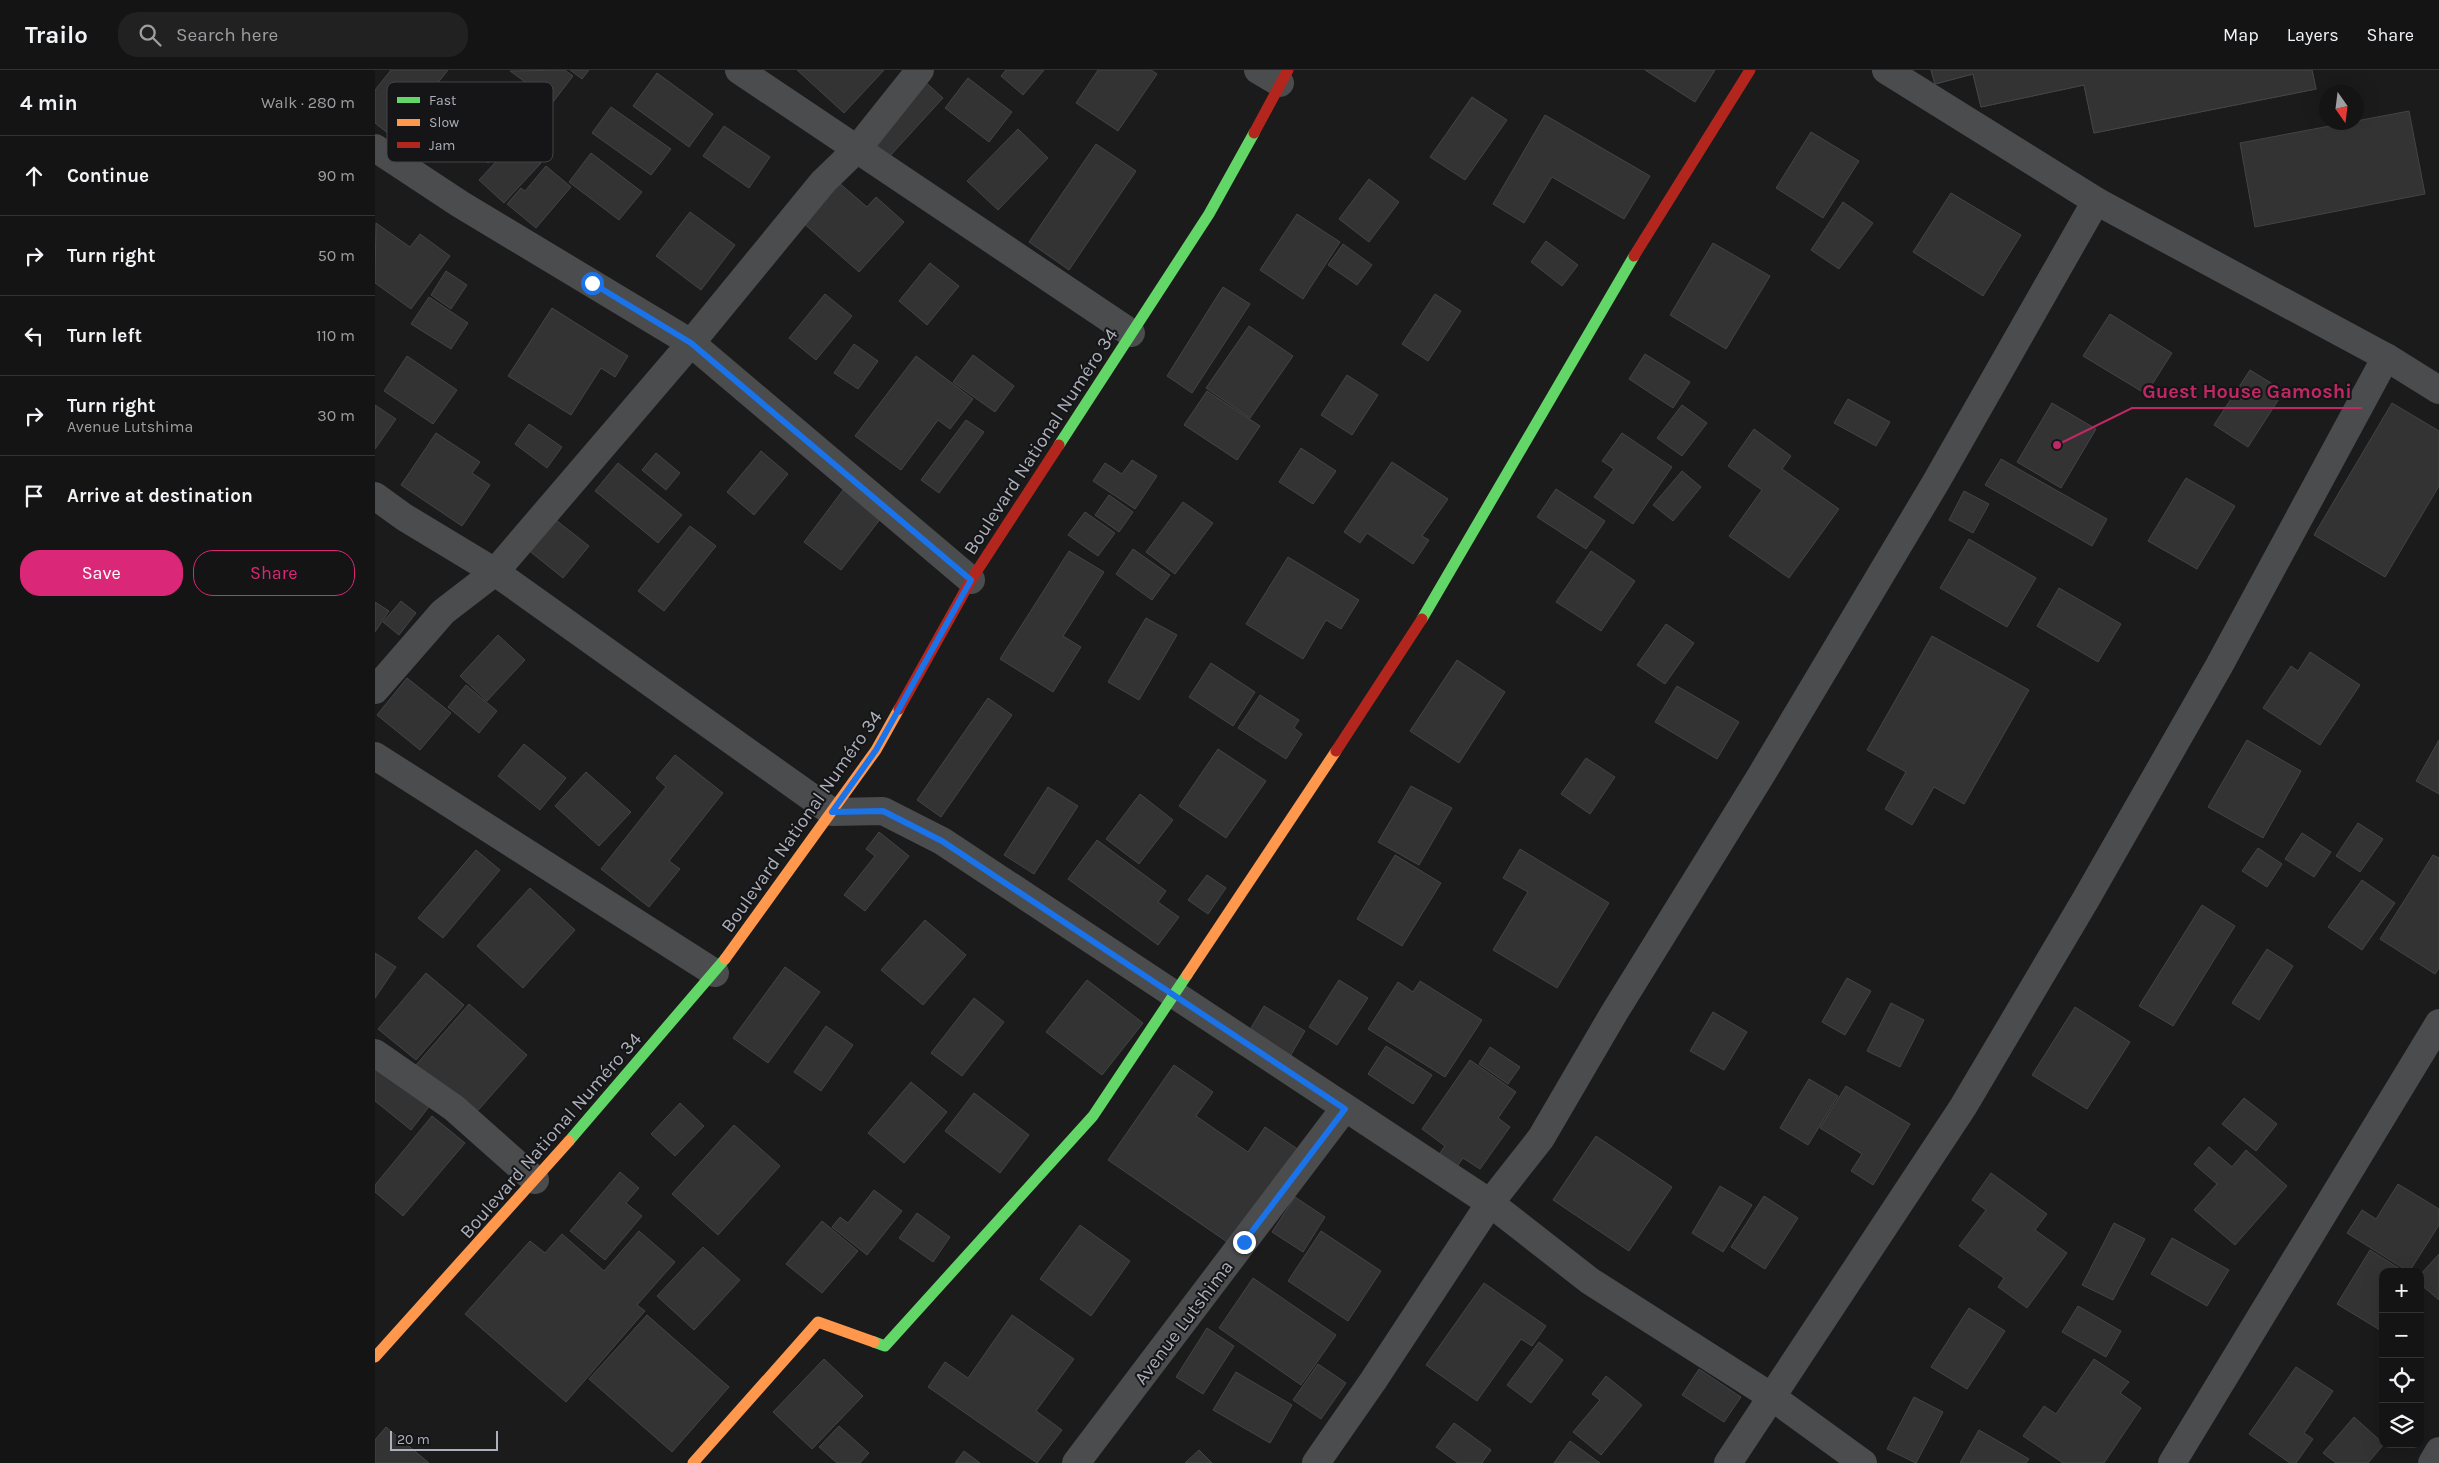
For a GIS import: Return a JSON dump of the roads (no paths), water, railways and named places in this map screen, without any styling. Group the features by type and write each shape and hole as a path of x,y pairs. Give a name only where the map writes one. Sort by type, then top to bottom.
{"street":[{"path":"739,70 1131,333"},
{"path":"375,690 443,612 495,572 691,343 823,182 857,149 920,70"},
{"path":"693,1463 818,1322 885,1346 1093,1116 1410,639 1616,285 1750,70"},
{"path":"1886,70 2096,201 2386,357 2439,390"},
{"name":"Boulevard National Numéro 34","path":"375,1357 535,1180 715,973 876,750 971,580 1209,214 1275,74"},
{"path":"375,148 387,156"},
{"path":"396,162 460,204 691,343 971,580"},
{"path":"1315,1463 1373,1382 1490,1203 1541,1138 1619,1005 1760,777 1936,482 2096,201"},
{"path":"1727,1463 1963,1107 2086,899 2219,666 2386,357"},
{"path":"375,496 404,518 495,572 832,812 883,811 942,841 1490,1203 1590,1281 1772,1397 1863,1463"},
{"path":"375,756 715,973"},
{"path":"2172,1463 2439,1023"},
{"path":"375,1053 453,1108 535,1180"},
{"name":"Avenue Lutshima","path":"1075,1463 1345,1109"},
{"path":"2432,1463 2439,1451"}],"place":[{"name":"Guest House Gamoshi","path":"2057,445"}]}
